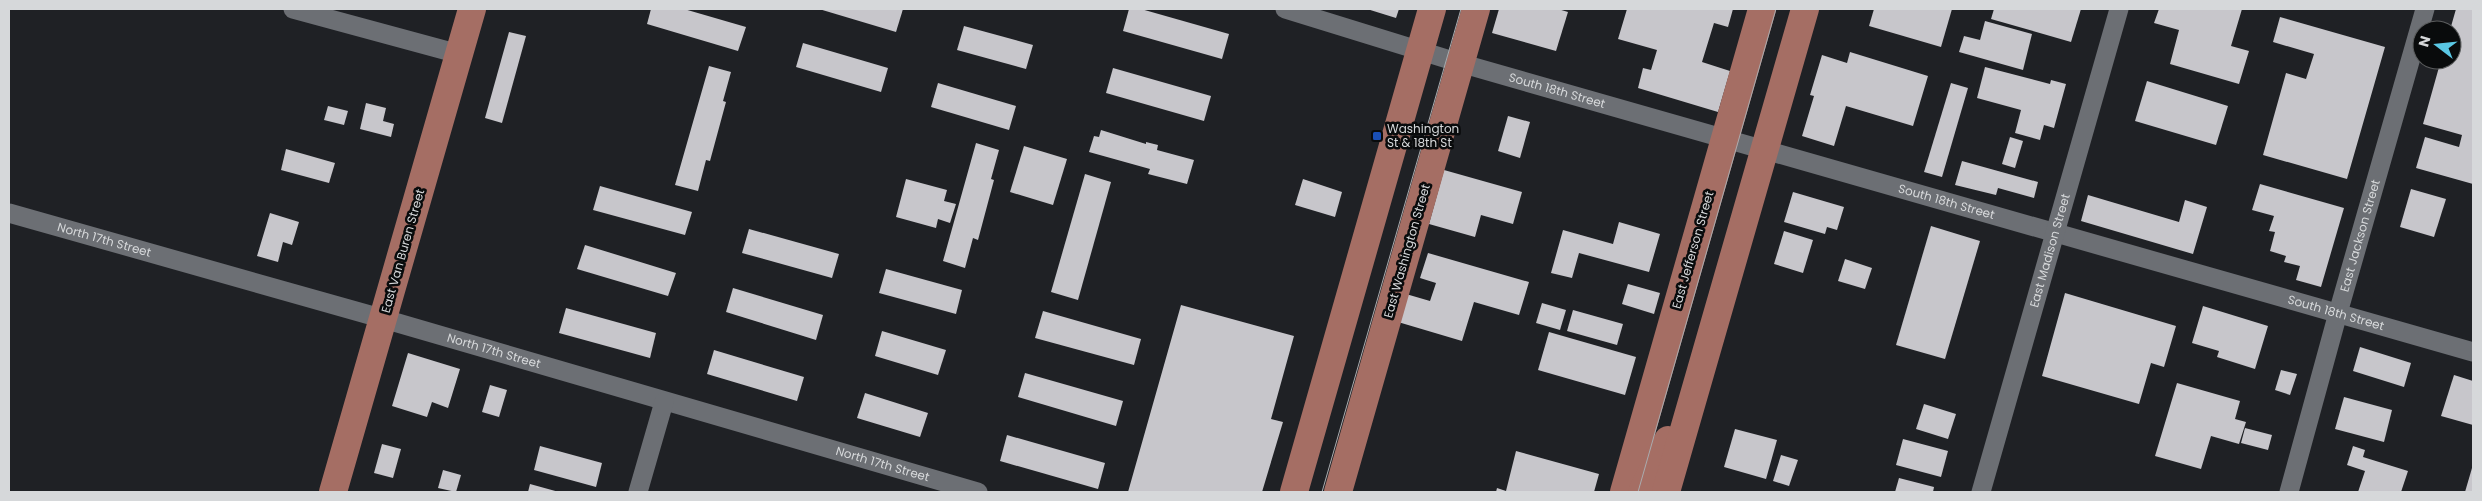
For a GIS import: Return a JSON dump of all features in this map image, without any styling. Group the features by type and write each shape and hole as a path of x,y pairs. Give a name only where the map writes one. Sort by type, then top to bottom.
{"main road":[{"name":"East Van Buren Street","path":"333,492 472,9"},
{"path":"1294,492 1432,9"},
{"name":"East Washington Street","path":"1338,492 1476,9"},
{"name":"East Jefferson Street","path":"1624,492 1762,9"},
{"path":"1666,492 1766,150 1805,9"},
{"path":"1642,492 1699,378"}],"street":[{"path":"293,9 459,54"},
{"name":"South 18th Street","path":"1286,9 1460,64 2473,352"},
{"name":"East Madison Street","path":"1981,492 2119,9"},
{"name":"East Jackson Street","path":"2289,492 2425,9"},
{"name":"North 17th Street","path":"9,213 384,319 952,489 978,492"},
{"path":"638,492 664,402"}],"building":[{"path":"651,9 684,9 746,27 738,51 647,24"},
{"path":"819,9 903,9 896,32"},
{"path":"1129,9 1141,9 1229,34 1222,59 1123,31"},
{"path":"1367,9 1399,9 1396,18"},
{"path":"1499,9 1558,9 1568,12 1556,51 1492,33"},
{"path":"1627,9 1733,9 1728,27 1714,23 1702,62 1730,71 1718,112 1638,88 1643,68 1651,70 1657,50 1618,39"},
{"path":"1874,9 1952,9 1941,47 1869,26"},
{"path":"1994,9 2081,9 2071,42 1991,19"},
{"path":"2159,9 2242,9 2231,46 2249,51 2239,84 2170,64 2179,30 2154,23"},
{"path":"2456,9 2473,9 2473,184 2416,168 2425,137 2459,147 2462,135 2423,124 2438,70 2462,70 2462,20 2453,20"},
{"path":"2280,17 2385,47 2347,179 2263,155 2286,73 2306,79 2314,54 2273,42"},
{"path":"1985,21 2032,34 2023,70 1959,52 1964,36 1980,40"},
{"path":"964,26 1033,45 1026,69 957,50"},
{"path":"509,32 526,36 502,123 485,118"},
{"path":"803,43 888,68 881,92 796,67"},
{"path":"1850,52 1928,76 1913,126 1846,106 1834,146 1802,136 1814,96 1810,95 1822,55 1847,63"},
{"path":"709,66 731,72 723,101 726,102 710,161 706,160 698,191 675,185"},
{"path":"1985,67 2050,84 2051,80 2066,84 2054,128 2044,125 2040,140 2015,133 2021,110 1977,98"},
{"path":"1113,68 1211,96 1204,121 1106,93"},
{"path":"2147,81 2228,106 2216,145 2135,121"},
{"path":"938,83 1016,106 1009,130 931,107"},
{"path":"1951,83 1968,88 1942,177 1924,172"},
{"path":"366,103 386,108 383,121 394,124 391,137 360,129"},
{"path":"328,106 348,111 344,125 324,120"},
{"path":"1508,116 1530,122 1520,158 1498,151"},
{"path":"1101,130 1146,144 1146,142 1158,145 1157,150 1194,160 1187,184 1148,174 1150,169 1089,152 1094,136 1099,137"},
{"path":"2010,137 2023,141 2015,168 2002,164"},
{"path":"976,143 999,150 991,179 994,180 978,240 973,238 965,268 943,261"},
{"path":"1024,146 1067,159 1053,205 1010,192"},
{"path":"286,149 335,163 329,183 281,170"},
{"path":"1962,161 2038,182 2034,198 1998,188 1996,195 1955,185"},
{"path":"1444,170 1522,192 1513,224 1481,215 1475,237 1429,224"},
{"path":"1085,174 1111,182 1078,300 1051,292"},
{"path":"906,179 947,190 944,201 956,204 950,223 938,219 936,228 896,217"},
{"path":"1303,179 1342,192 1335,217 1295,205"},
{"path":"2260,184 2344,208 2321,287 2296,280 2300,266 2284,262 2286,256 2270,251 2275,232 2269,231 2274,216 2252,210"},
{"path":"600,186 692,212 685,235 593,210"},
{"path":"2411,189 2446,199 2434,237 2400,227"},
{"path":"1793,192 1844,207 1837,230 1827,227 1825,234 1784,222"},
{"path":"2088,195 2179,222 2185,200 2207,207 2193,254 2081,221"},
{"path":"270,213 299,222 292,245 283,242 278,262 257,256"},
{"path":"1619,222 1660,234 1649,272 1579,253 1572,278 1551,273 1563,230 1613,244"},
{"path":"1931,226 1980,241 1945,359 1896,345"},
{"path":"749,229 839,254 832,278 742,253"},
{"path":"1784,231 1813,240 1803,273 1774,264"},
{"path":"585,245 676,273 668,296 577,269"},
{"path":"1428,253 1529,282 1519,315 1474,302 1462,341 1398,322 1406,294 1430,301 1436,283 1420,278"},
{"path":"1845,259 1872,268 1865,289 1838,281"},
{"path":"886,269 962,290 956,314 879,293"},
{"path":"1628,284 1660,293 1654,314 1622,304"},
{"path":"733,288 823,315 816,340 726,312"},
{"path":"2065,293 2176,326 2164,367 2151,363 2139,404 2042,376"},
{"path":"1542,303 1566,310 1560,330 1536,323"},
{"path":"1181,305 1294,336 1271,419 1283,422 1262,492 1128,492"},
{"path":"2203,306 2268,326 2255,369 2217,357 2219,351 2192,343"},
{"path":"566,308 656,333 650,358 559,333"},
{"path":"1573,310 1623,324 1617,345 1567,331"},
{"path":"1043,311 1141,339 1134,365 1035,338"},
{"path":"882,331 946,350 938,375 875,356"},
{"path":"1549,332 1636,357 1625,395 1538,370"},
{"path":"2360,347 2411,363 2404,387 2353,371"},
{"path":"714,350 804,377 797,401 707,374"},
{"path":"408,353 460,369 448,408 432,402 427,417 392,406"},
{"path":"2281,370 2297,374 2290,395 2275,390"},
{"path":"1025,373 1123,401 1116,426 1018,397"},
{"path":"2454,375 2473,381 2473,425 2441,416"},
{"path":"2177,383 2240,401 2235,419 2246,422 2239,444 2211,436 2201,469 2155,456"},
{"path":"490,385 507,390 499,417 482,412"},
{"path":"865,393 928,413 920,437 857,418"},
{"path":"2344,397 2392,410 2384,442 2335,429"},
{"path":"1924,404 1956,414 1948,439 1916,429"},
{"path":"2245,428 2272,435 2268,450 2241,443"},
{"path":"1735,429 1777,440 1766,479 1724,467"},
{"path":"1007,435 1105,463 1098,489 1000,461"},
{"path":"1903,439 1948,451 1941,477 1896,465"},
{"path":"382,444 401,449 393,478 374,473"},
{"path":"540,446 602,463 596,487 534,470"},
{"path":"2353,446 2365,450 2363,457 2408,471 2401,492 2358,492 2365,471 2347,465"},
{"path":"1516,451 1599,474 1594,492 1496,492 1497,488 1506,491"},
{"path":"1781,455 1798,460 1789,486 1773,481"},
{"path":"2472,468 2473,492 2465,492"},
{"path":"443,470 461,475 456,492 438,488"},
{"path":"1899,478 1934,487 1933,492 1895,492"},
{"path":"530,484 559,492 528,492"}],"tram line":[{"path":"1322,492 1461,9"},
{"path":"1638,492 1776,9"}],"place":[{"name":"Washington St & 18th St","path":"1377,136"}]}
